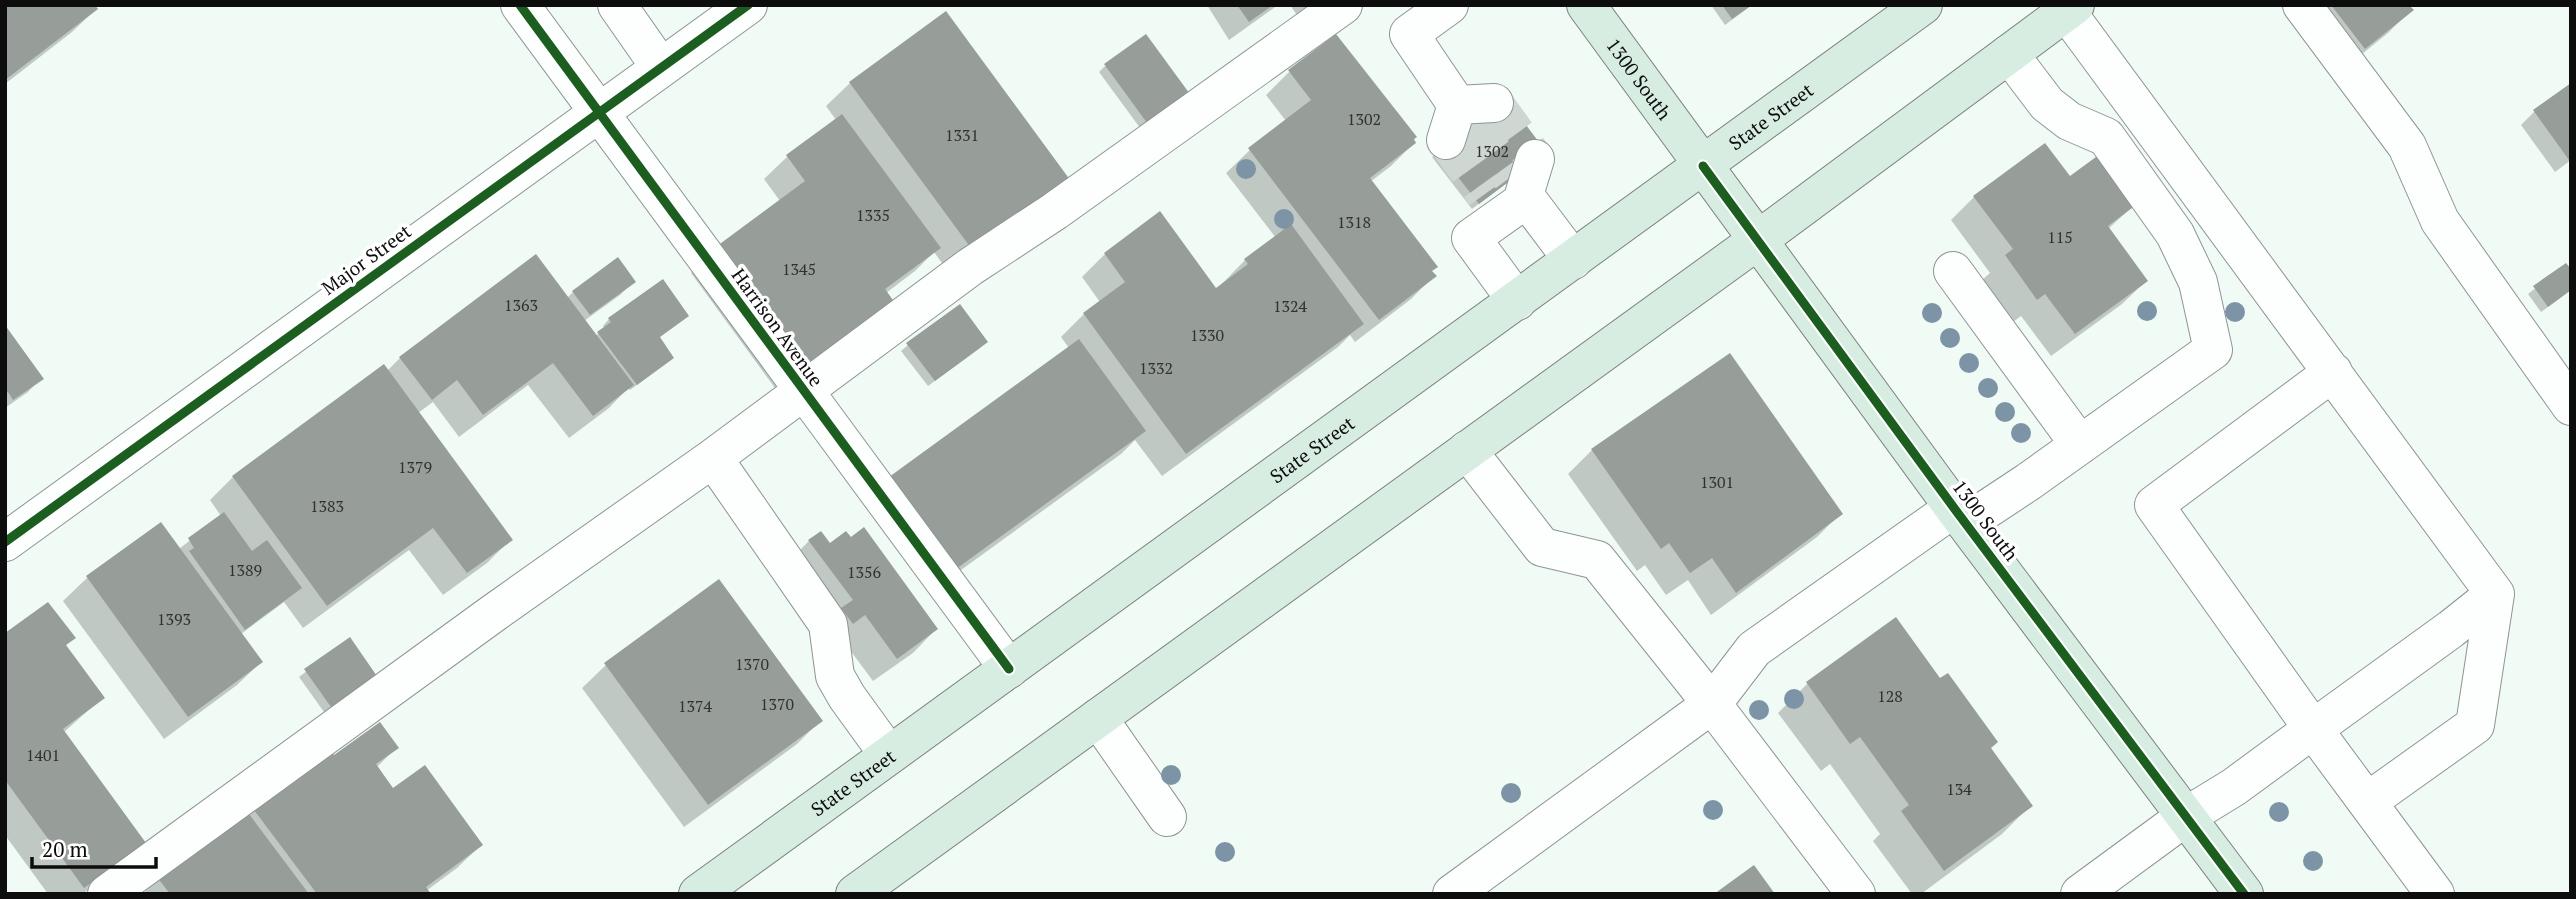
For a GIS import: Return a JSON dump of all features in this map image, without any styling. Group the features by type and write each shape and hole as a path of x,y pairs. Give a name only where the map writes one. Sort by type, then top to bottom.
{"main road":[{"name":"1300 South","path":"1586,5 1960,515 2244,894"},
{"name":"State Street","path":"698,894 1923,5"},
{"path":"855,894 1758,240 2070,8"}],"street":[{"name":"Harrison Avenue","path":"520,5 1009,669"},
{"path":"617,5 661,68"},
{"name":"Major Street","path":"5,542 748,5"},
{"path":"107,894 804,392 970,267 1055,211 1343,5"},
{"path":"1449,5 1409,34 1467,117"},
{"path":"2302,5 2407,146 2440,221 2571,406"},
{"path":"2070,8 2495,594 2475,725 2367,802"},
{"path":"1452,894 1712,704 1754,649 1960,515 2080,444 2213,350 2198,282 2175,234 2106,137 2069,121 2048,104 2009,54"},
{"path":"1517,301 1471,238 1516,185 1573,260"},
{"path":"1954,271 2080,444"},
{"path":"2333,372 2154,505 2313,729 2435,894"},
{"path":"1467,450 1542,547 1597,560 1712,704 1856,894"},
{"path":"713,458 828,624 835,676 889,755"},
{"path":"2080,894 2185,817 2234,787 2495,594"},
{"path":"1098,718 1167,817"}],"building":[{"path":"5,5 95,5 98,9 5,80"},
{"path":"1237,5 1273,5 1249,22"},
{"path":"1722,5 1752,5 1732,19"},
{"path":"2331,5 2409,5 2414,10 2365,49"},
{"path":"946,11 1076,188 979,259 849,82"},
{"path":"1146,34 1195,101 1153,131 1104,64"},
{"path":"1336,34 1417,137 1414,139 1416,143 1370,178 1438,267 1432,271 1437,276 1379,320 1248,148 1311,100 1288,70"},
{"path":"2571,83 2571,158 2569,160 2533,110"},
{"path":"1506,98 1547,153 1479,204 1437,150"},
{"path":"842,114 941,248 885,289 903,314 810,381 713,249 805,181 786,155"},
{"path":"2045,143 2070,176 2100,154 2144,199 2108,226 2148,281 2075,334 2045,294 2037,300 2005,255 2013,249 1973,196"},
{"path":"1160,211 1216,288 1248,264 1244,259 1291,224 1364,324 1186,454 1083,313 1125,282 1104,253"},
{"path":"536,254 634,385 593,416 553,363 483,415 457,380 432,400 399,357"},
{"path":"618,257 636,282 590,315 572,291"},
{"path":"2566,263 2571,269 2571,290 2548,307 2533,286"},
{"path":"663,279 689,316 660,337 674,358 637,385 597,332 611,322 608,318"},
{"path":"960,304 988,342 935,381 906,343"},
{"path":"5,325 44,379 13,400 8,392 5,394"},
{"path":"1079,339 1146,431 956,569 889,477"},
{"path":"1730,353 1843,514 1736,593 1712,558 1690,573 1669,543 1661,549 1591,449"},
{"path":"384,364 513,540 467,573 433,528 327,606 232,476"},
{"path":"224,512 252,551 267,540 302,588 245,630 189,551 194,548 188,538"},
{"path":"161,522 263,662 188,717 86,576"},
{"path":"864,527 938,629 897,659 865,615 853,624 841,608 853,600 808,540 821,531 830,543 846,531 851,537"},
{"path":"719,579 823,721 708,805 604,663"},
{"path":"48,602 76,638 66,645 105,698 63,729 146,843 84,888 5,780 5,633"},
{"path":"1896,617 1940,678 1948,673 1998,742 1991,748 2033,806 1944,871 1901,811 1909,805 1860,737 1850,744 1806,682"},
{"path":"350,637 381,682 336,714 304,669"},
{"path":"380,722 399,748 376,764 393,788 425,765 483,845 426,887 431,894 317,894 251,806 330,750 334,755"},
{"path":"246,810 309,894 170,894 157,877"},
{"path":"1754,865 1775,894 1714,894"}],"tunnel":[{"path":"1494,103 1535,159"},
{"path":"1471,122 1511,177"},
{"path":"1446,140 1485,194"}],"cycle path":[{"path":"520,5 1009,669"},
{"path":"5,542 748,5"},
{"path":"1703,166 1954,508 2244,894"}]}
